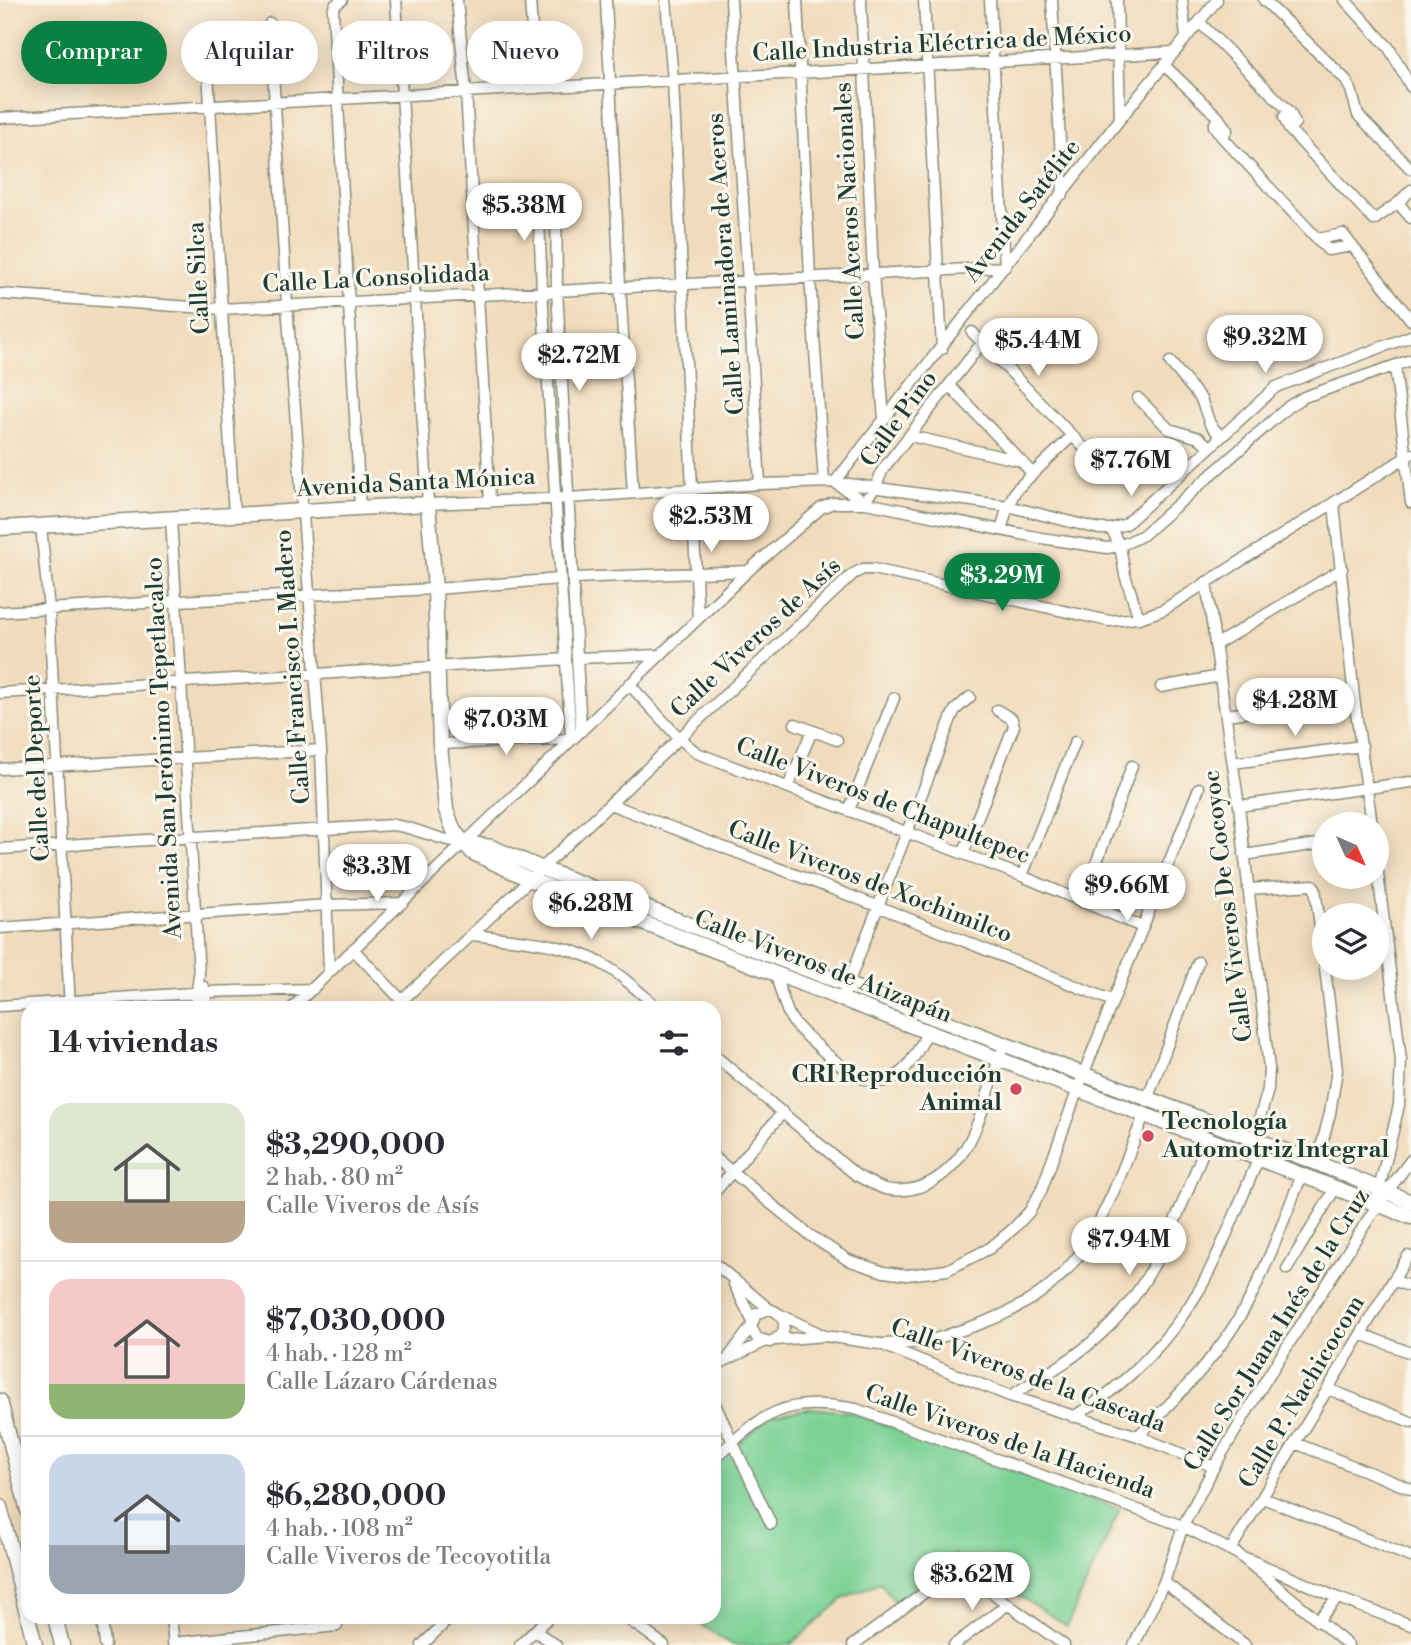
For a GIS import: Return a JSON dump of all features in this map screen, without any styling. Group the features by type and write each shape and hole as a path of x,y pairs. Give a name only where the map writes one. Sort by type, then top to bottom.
{"main road":[{"name":"Avenida Santa Mónica","path":"0,528 428,504"},
{"path":"428,504 435,589 440,744 446,810 454,831 464,843"},
{"name":"Calle Viveros de Atizapán","path":"464,843 491,847 844,992 1001,1052 1078,1090 1208,1140 1336,1187 1411,1202"},
{"name":"Calle Viveros de Atizapán","path":"464,843 480,858 531,880 775,973 844,992 927,1032 1083,1075 1317,1163 1381,1195 1411,1217"},
{"path":"0,1401 21,1484"},
{"path":"0,1507 21,1590"},
{"path":"30,1624 35,1645"},
{"path":"57,1624 62,1645"}],"street":[{"path":"396,0 428,504"},
{"path":"457,0 466,91 489,502"},
{"path":"530,0 536,87"},
{"path":"606,0 633,492"},
{"path":"666,0 673,80 698,619"},
{"name":"Calle Laminadora de Aceros","path":"731,0 760,484"},
{"path":"797,0 810,277 829,482 866,503"},
{"name":"Calle Aceros Nacionales","path":"861,0 873,274 884,420"},
{"path":"924,0 942,349"},
{"path":"990,0 1005,267"},
{"path":"1052,0 1063,194"},
{"path":"1117,0 1120,119"},
{"path":"1182,0 1186,38"},
{"name":"Avenida Satélite","path":"829,482 942,349 1120,119 1217,0"},
{"path":"1264,0 1345,79 1351,90 1357,115 1411,169"},
{"path":"1345,0 1389,48 1411,87"},
{"path":"339,2 337,98 360,508"},
{"path":"1199,22 1287,114 1292,126 1374,219 1398,204 1411,190"},
{"name":"Calle Industria Eléctrica de México","path":"0,118 1174,52"},
{"path":"1164,65 1328,250 1352,246"},
{"name":"Calle Silca","path":"209,84 234,516"},
{"name":"Calle Francisco I. Madero","path":"272,84 321,750 330,972"},
{"path":"556,193 557,290 573,578 571,739"},
{"path":"538,194 560,579 581,730"},
{"path":"1398,204 1411,218"},
{"path":"1318,239 1343,234 1411,320"},
{"name":"Calle La Consolidada","path":"0,294 221,309 1005,267"},
{"path":"972,332 1089,453"},
{"path":"1139,618 1125,575 1120,546 1111,529 1126,524 1276,387 1411,336"},
{"name":"Calle Pino","path":"866,503 883,469 982,343"},
{"path":"300,1001 748,571 821,508 833,503 866,503 1093,547 1120,546 1143,535 1289,406 1304,397 1411,360"},
{"path":"1170,362 1201,399 1210,424 1221,437"},
{"path":"1395,366 1409,456 1411,503"},
{"path":"949,385 1033,474"},
{"path":"1138,398 1169,429 1199,439 1210,447"},
{"path":"910,436 1021,461"},
{"path":"1001,530 1016,490 1072,436"},
{"name":"Calle Viveros de Asís","path":"407,1001 472,935 853,574 863,569 1109,621 1139,618 1163,610 1409,456"},
{"name":"Avenida Santa Mónica","path":"428,504 829,482 876,486 1008,506 1099,529 1111,529"},
{"path":"1165,489 1179,502"},
{"path":"1334,504 1354,698 1371,812"},
{"path":"1041,538 1045,516"},
{"name":"Avenida San Jerónimo Tepetlacalco","path":"171,519 200,992 203,1001"},
{"name":"Calle del Deporte","path":"41,526 49,610 70,1001"},
{"path":"1215,645 1342,569"},
{"path":"573,578 748,571"},
{"path":"0,612 435,589 560,579"},
{"name":"Calle Viveros De Cocoyoc","path":"1206,582 1239,806 1269,1068 1268,1090 1253,1140"},
{"path":"0,693 660,655"},
{"path":"1161,687 1220,676"},
{"name":"Calle Viveros de Chapultepec","path":"629,684 679,738 697,753 1022,876 1142,927"},
{"path":"844,992 952,716 970,697"},
{"path":"849,810 894,698"},
{"path":"1226,715 1354,698"},
{"path":"963,854 1014,726 1012,719 997,710"},
{"path":"795,724 837,740"},
{"path":"788,787 812,731"},
{"path":"440,744 571,739"},
{"path":"1022,876 1075,742"},
{"path":"1233,762 1362,746"},
{"path":"0,769 321,750"},
{"path":"1082,902 1132,766"},
{"path":"1239,806 1411,782"},
{"path":"721,1163 808,1234 848,1260 884,1272 906,1275 947,1270 990,1248 1029,1212 1041,1191 1083,1075 1199,788"},
{"name":"Calle Viveros de Xochimilco","path":"610,804 877,906 1114,1001"},
{"path":"0,849 393,825 422,830 449,842 464,843"},
{"path":"1244,855 1312,845"},
{"path":"1248,889 1310,884 1315,888 1317,903"},
{"path":"1380,889 1402,1084 1381,1195"},
{"path":"0,928 326,905 402,903"},
{"path":"472,935 559,947 589,957 612,970 650,1001"},
{"path":"353,949 398,1001"},
{"path":"1147,1100 1198,962"},
{"path":"775,973 789,1015 797,1027 837,1063 874,1083 891,1080 905,1071 927,1032"},
{"path":"1317,1163 1330,1113 1337,1070 1327,980"},
{"path":"110,1001 200,992 313,989"},
{"name":"Avenida San Jerónimo Tepetlacalco","path":"197,1001 200,992"},
{"path":"0,1006 21,1006"},
{"path":"721,1061 856,1175 884,1189 901,1191 918,1189 952,1169 968,1146 1001,1052"},
{"path":"721,1185 782,1112"},
{"path":"880,1344 927,1341 986,1323 1032,1301 1051,1286 1086,1246 1102,1217 1144,1115"},
{"path":"1010,1396 1082,1350 1124,1309 1159,1256 1208,1140"},
{"path":"1073,1417 1091,1406 1152,1353 1178,1321 1202,1285 1259,1158"},
{"name":"Calle Sor Juana Inés de la Cruz","path":"1139,1643 1184,1526 1214,1467 1266,1378 1381,1195 1411,1160"},
{"path":"1138,1436 1199,1374 1241,1314 1301,1175"},
{"path":"1287,1269 1336,1187"},
{"name":"Calle P. Nachicocom","path":"1234,1552 1263,1498 1408,1256"},
{"path":"721,1270 769,1309 781,1314 785,1329 770,1341 754,1335 752,1323 731,1279"},
{"path":"1393,1280 1411,1287"},
{"path":"752,1323 762,1310 769,1309"},
{"name":"Calle Viveros de la Cascada","path":"781,1314 825,1336"},
{"name":"Calle Viveros de la Cascada","path":"721,1358 752,1323"},
{"path":"1361,1334 1411,1353"},
{"name":"Calle Viveros de la Cascada","path":"721,1359 770,1341 825,1336 880,1344 1010,1396 1138,1436 1214,1467"},
{"path":"1328,1389 1411,1422"},
{"name":"Calle Viveros de la Hacienda","path":"721,1453 768,1414 783,1409 811,1404 856,1409 1184,1526 1234,1552"},
{"path":"721,1416 771,1524"},
{"path":"1296,1443 1411,1489"},
{"path":"1263,1498 1411,1557"},
{"path":"1234,1552 1338,1598 1411,1625"},
{"path":"1234,1552 1348,1645"},
{"path":"853,1645 957,1568 1064,1645"},
{"path":"1164,1582 1245,1645"},
{"path":"1317,1621 1338,1598"},
{"path":"963,1643 1008,1604"},
{"path":"104,1624 105,1645"},
{"path":"172,1624 174,1644 337,1626"},
{"path":"422,1645 444,1624"},
{"path":"520,1645 542,1624"},
{"path":"635,1624 664,1645"},
{"path":"535,1631 555,1645"}],"green space":[{"path":"811,1408 850,1412 1120,1509 1067,1626 955,1555 895,1602 880,1582 844,1598 790,1645 732,1645 700,1624 721,1624 721,1458 770,1416"}],"place":[{"name":"CRI Reproducción Animal","path":"1016,1089"},
{"name":"Tecnología Automotriz Integral","path":"1148,1136"}]}
